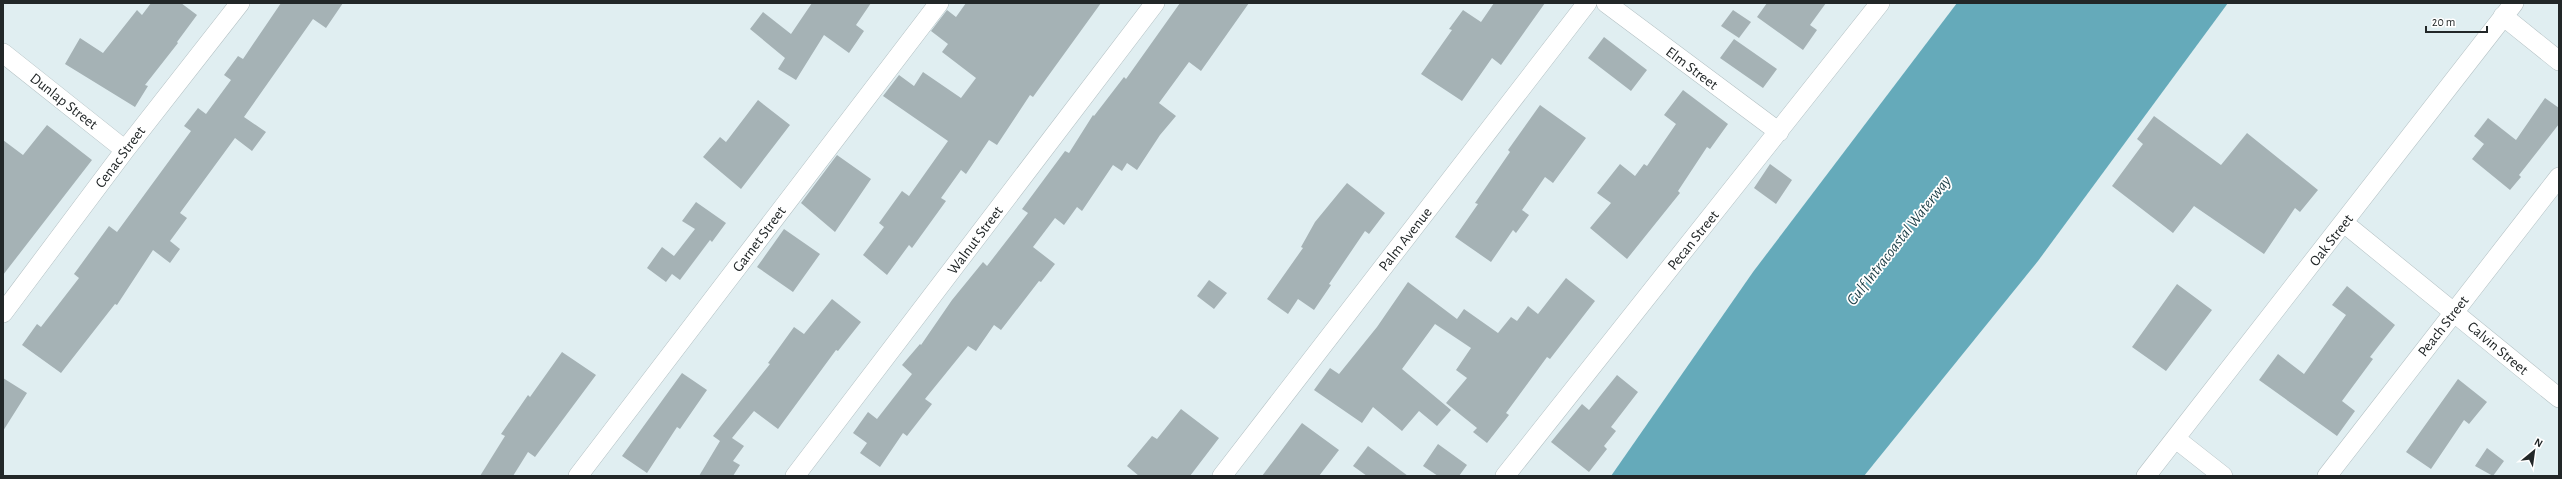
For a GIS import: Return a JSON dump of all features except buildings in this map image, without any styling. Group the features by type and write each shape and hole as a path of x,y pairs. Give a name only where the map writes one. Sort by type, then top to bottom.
{"street":[{"name":"Cenac Street","path":"3,313 125,150 240,3"},
{"name":"Garnet Street","path":"578,476 939,3"},
{"name":"Walnut Street","path":"795,476 1155,3"},
{"name":"Palm Avenue","path":"1222,476 1587,3"},
{"name":"Elm Street","path":"1606,3 1779,132"},
{"name":"Pecan Street","path":"1505,476 1880,3"},
{"path":"2508,10 2559,61"},
{"name":"Oak Street","path":"2146,476 2508,10"},
{"name":"Dunlap Street","path":"3,53 125,150"},
{"name":"Peach Street","path":"2327,476 2559,177"},
{"name":"Calvin Street","path":"2344,223 2559,398"},
{"path":"2176,439 2223,476"}],"water":[{"name":"Gulf Intracoastal Waterway","path":"1957,3 2228,3 2038,261 1864,476 1611,476 1753,272"}]}
